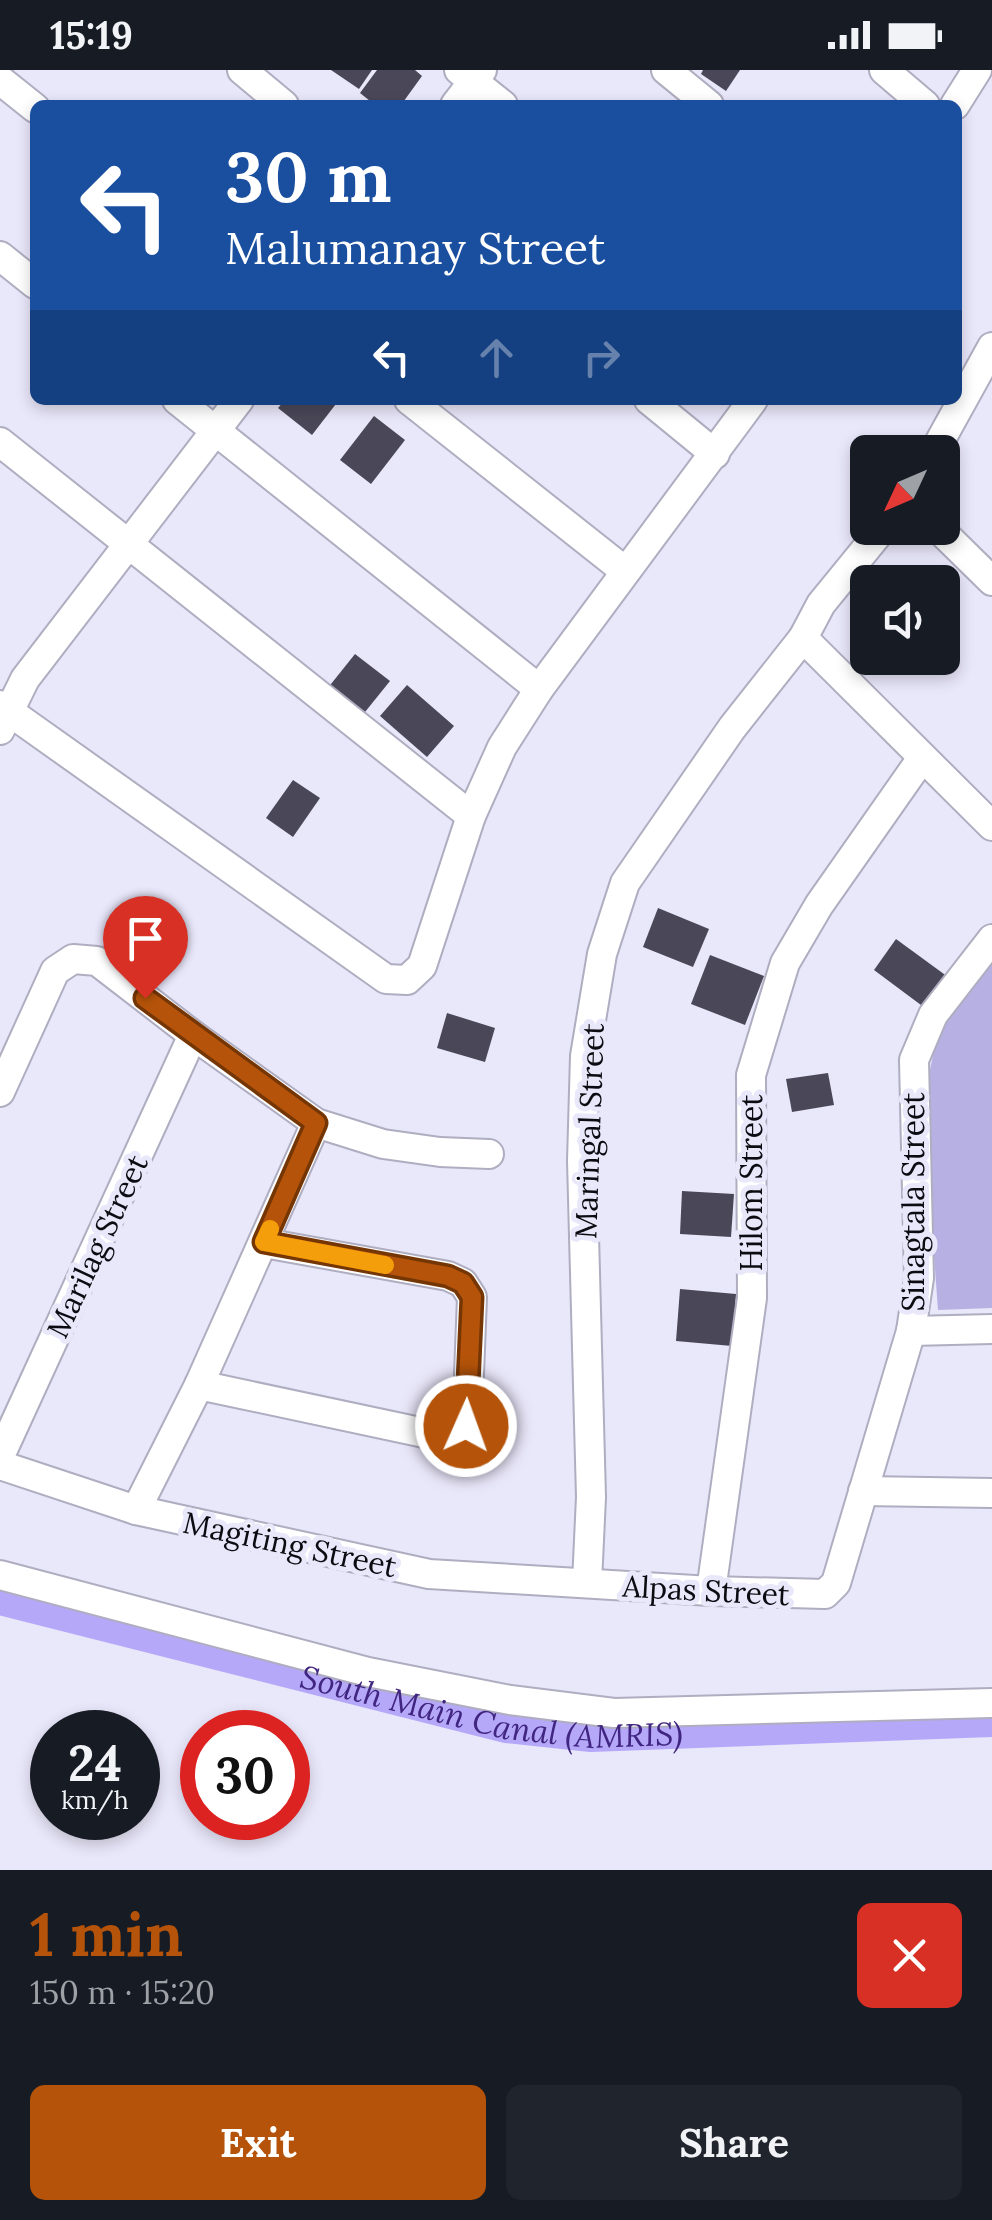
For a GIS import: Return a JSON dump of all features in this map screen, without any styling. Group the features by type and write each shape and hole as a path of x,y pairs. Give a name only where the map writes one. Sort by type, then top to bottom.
{"street":[{"path":"242,70 278,100"},
{"path":"666,70 703,100"},
{"path":"884,70 919,100"},
{"path":"958,100 977,70"},
{"path":"458,100 472,74 499,100"},
{"path":"0,80 30,104"},
{"path":"0,256 30,280"},
{"path":"962,401 992,347"},
{"path":"183,405 540,688"},
{"path":"235,405 25,678 3,715 386,979 407,980 422,966 471,816 502,747 540,688 750,405"},
{"path":"415,405 625,571"},
{"path":"655,405 715,454"},
{"path":"943,435 960,405"},
{"path":"0,442 471,816"},
{"name":"Maringal Street","path":"588,1583 591,1497 582,1161 585,1056 602,954 625,883 732,728 803,638 821,604 868,545"},
{"path":"956,545 992,580"},
{"path":"803,638 992,826"},
{"name":"Hilom Street","path":"711,1591 752,1298 751,1075 786,962 819,905 922,758"},
{"name":"Sinagtala Street","path":"825,1594 836,1583 911,1331 919,1278 914,1060 933,1015 992,939"},
{"path":"0,1092 55,971 73,959 97,960 316,1123 383,1144 489,1154"},
{"name":"Marilag Street","path":"0,1456 193,1035"},
{"path":"136,1510 200,1385 316,1123"},
{"path":"200,1385 448,1438 460,1435 466,1426 472,1297 463,1283 448,1276 264,1242"},
{"path":"911,1331 992,1330"},
{"name":"Magiting Street","path":"0,1465 136,1510 428,1574 588,1583"},
{"path":"863,1491 992,1492"},
{"path":"0,1575 368,1672 510,1700 614,1713 992,1703"},
{"name":"Alpas Street","path":"588,1583 825,1594"}],"shaded area":[{"path":"992,960 992,1308 938,1310 923,1104 939,1026"}],"building":[{"path":"331,70 372,70 359,89"},
{"path":"377,70 415,70 422,76 405,100 369,100 360,93"},
{"path":"703,70 740,70 726,91 701,74"},
{"path":"281,405 335,405 312,435 278,408"},
{"path":"374,416 405,440 371,484 340,460"},
{"path":"355,654 390,681 361,717 327,689"},
{"path":"407,685 454,726 427,757 380,716"},
{"path":"293,780 320,798 293,837 266,818"},
{"path":"658,908 709,929 693,967 643,947"},
{"path":"896,939 948,977 925,1008 874,970"},
{"path":"710,955 764,976 745,1025 691,1004"},
{"path":"447,1013 495,1028 485,1062 437,1048"},
{"path":"828,1073 834,1105 792,1112 786,1079"},
{"path":"682,1191 734,1194 731,1237 680,1234"},
{"path":"680,1289 736,1294 732,1346 676,1341"}],"waterway":[{"name":"South Main Canal (AMRIS)","path":"0,1599 506,1727 591,1736 992,1721"}],"slow traffic":[{"path":"270,1229 264,1242 385,1265"}],"route":[{"path":"145,998 316,1123 264,1242 448,1276 463,1283 472,1297 466,1426"}]}
